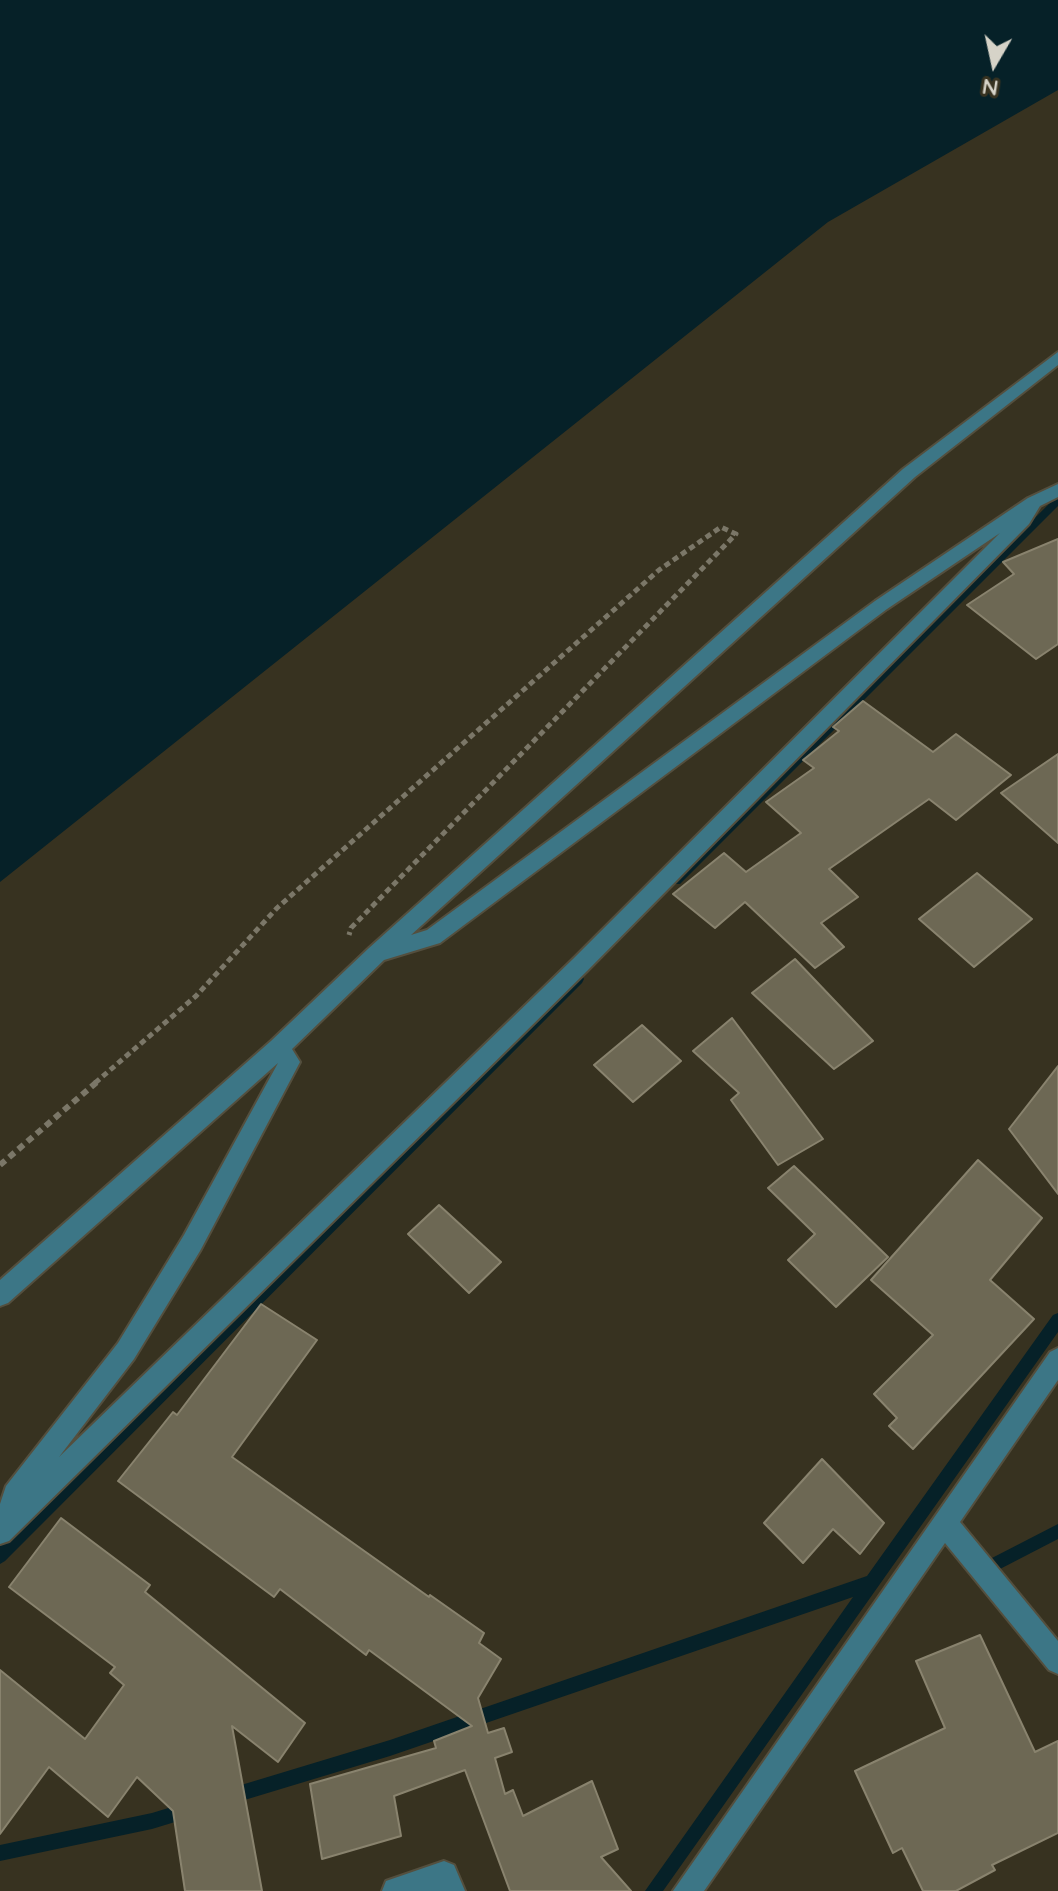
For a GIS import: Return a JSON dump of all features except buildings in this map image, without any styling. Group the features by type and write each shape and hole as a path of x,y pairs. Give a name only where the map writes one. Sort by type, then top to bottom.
{"street":[{"path":"0,1295 278,1048 376,954 909,473 1058,357"},
{"path":"376,954 433,937 881,605 1034,502 1058,490"},
{"path":"3,1528 580,965 1023,520 1034,502"},
{"path":"3,1528 15,1495 126,1351 192,1243 290,1062 278,1048"},
{"path":"687,1891 1058,1360"},
{"path":"945,1524 1058,1661"},
{"path":"396,1891 444,1875 451,1891"}],"path":[{"path":"0,1165 196,996 277,908 659,570 721,527 736,534 351,928 336,991"}],"water":[{"path":"0,0 1058,0 1058,90 828,222 0,882"}],"waterway":[{"path":"676,881 1058,500"},
{"path":"0,1556 578,979"},
{"path":"653,1891 1058,1320"},
{"path":"995,1564 1058,1531"},
{"path":"228,1797 390,1748 870,1583"},
{"path":"0,1853 152,1821 188,1810"}]}
